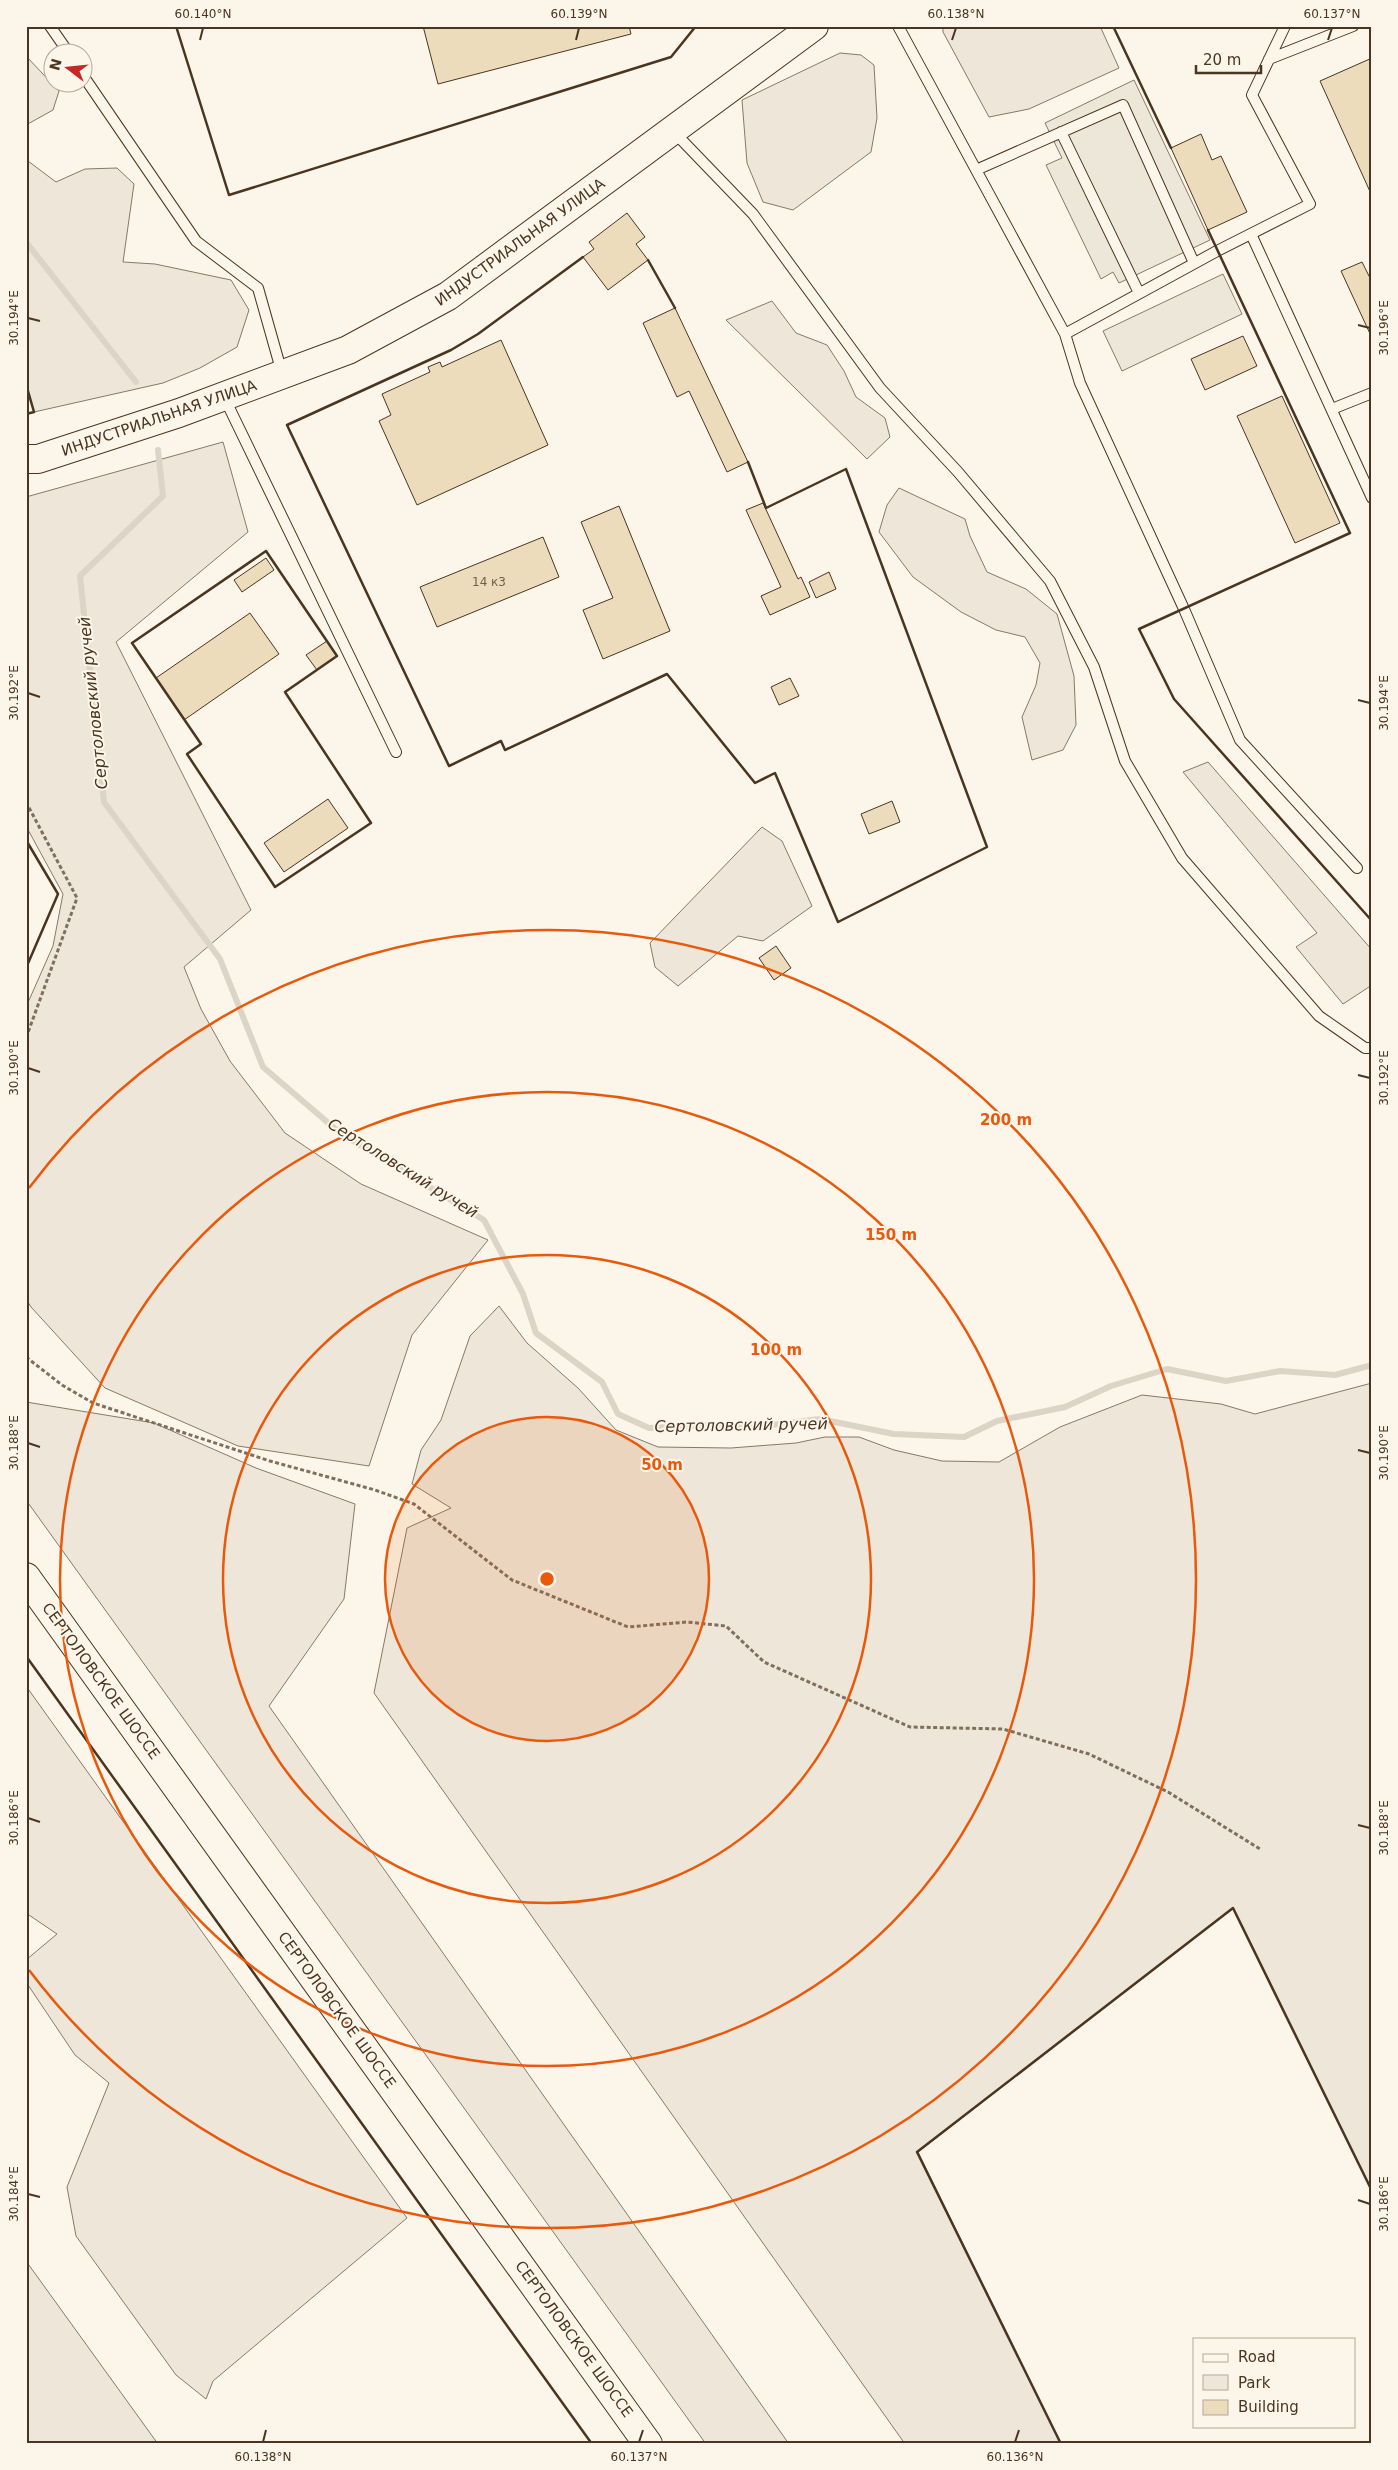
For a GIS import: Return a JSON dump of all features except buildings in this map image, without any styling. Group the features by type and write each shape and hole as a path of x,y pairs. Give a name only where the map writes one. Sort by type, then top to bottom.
{"main road":[{"name":"ИНДУСТРИАЛЬНАЯ УЛИЦА","path":"26,459 38,459 223,396 348,350 448,296 814,26"},
{"name":"СЕРТОЛОВСКОЕ ШОССЕ","path":"26,1577 648,2444"}],"lane":[{"path":"50,26 61,42"},
{"path":"898,26 1064,334 1080,383 1184,609 1240,740 1357,868"},
{"path":"1064,334 1194,263 1310,204 1252,95 1285,26"},
{"path":"1269,59 1353,26"},
{"path":"92,89 196,241 258,288 283,374"},
{"path":"976,170 1123,105 1194,263"},
{"path":"673,131 753,214 880,388 958,472 1050,581 1094,667 1125,761 1182,858 1319,1016 1365,1048 1372,1048"},
{"path":"1061,132 1139,293"},
{"path":"1251,234 1372,498"},
{"path":"1332,409 1372,393"},
{"path":"223,396 396,752"}],"path":[{"path":"26,802 78,898 26,1038"},
{"path":"26,1357 62,1385 93,1403 270,1461 375,1490 414,1504 512,1580 628,1628 688,1622 726,1626 764,1662 910,1727 1003,1729 1089,1754 1168,1792 1260,1849"}],"green space":[{"path":"943,26 1100,26 1119,68 1029,109 989,117 943,32"},
{"path":"840,53 861,55 874,65 877,118 871,152 793,210 763,202 747,163 742,100"},
{"path":"26,56 42,73 42,92 59,92 53,110 26,125"},
{"path":"26,152 28,161 56,182 85,169 117,168 134,184 123,262 155,264 231,280 249,310 237,347 200,368 163,383 34,412 26,384"},
{"path":"772,301 796,333 827,345 844,371 856,397 885,418 890,437 867,459 726,320"},
{"path":"223,442 248,532 116,642 251,910 184,967 201,1009 230,1061 285,1133 361,1184 488,1240 412,1335 369,1466 238,1446 105,1388 31,1307 26,1299 26,1007 53,946 63,894 26,826 26,497"},
{"path":"899,488 965,519 970,536 987,572 1026,589 1057,614 1074,676 1076,725 1063,750 1032,760 1022,717 1036,685 1040,663 1025,637 996,630 961,612 913,577 879,532 887,505"},
{"path":"1208,762 1372,950 1372,985 1343,1004 1296,947 1317,933 1183,772"},
{"path":"762,827 782,841 812,906 763,941 738,936 678,986 655,967 650,943"},
{"path":"499,1306 527,1343 578,1388 616,1430 658,1447 731,1448 796,1443 825,1437 859,1437 894,1450 942,1461 999,1462 1060,1427 1142,1395 1221,1404 1255,1414 1372,1383 1372,2191 1233,1908 918,2152 1061,2444 905,2444 374,1693 407,1528 451,1508 412,1484 421,1450 441,1420 470,1336"},
{"path":"26,1402 154,1423 256,1468 355,1504 344,1599 269,1706 789,2444 706,2444 26,1500"},
{"path":"26,1686 407,2218 213,2381 206,2399 176,2375 76,2236 67,2187 109,2083 75,2055 26,1982 26,1960 57,1934 26,1913"},
{"path":"26,2261 158,2444 26,2444"}],"shaded area":[{"path":"1134,80 1210,240 1119,283 1113,272 1101,279 1046,165 1062,158 1045,123"},
{"path":"1223,274 1242,314 1122,371 1103,331"}],"waterway":[{"name":"Сертоловский ручей","path":"26,242 136,382"},
{"name":"Сертоловский ручей","path":"158,450 163,496 80,576 104,802 220,959 263,1067 340,1133 484,1220 523,1294 536,1333 602,1382 618,1414 649,1428 709,1425 763,1426 820,1419 894,1434 964,1437 997,1421 1065,1407 1111,1386 1167,1369 1226,1381 1280,1371 1335,1375 1372,1365"}],"wall":[{"path":"176,26 229,195 671,57 696,26"},
{"path":"1113,26 1171,148"},
{"path":"1208,230 1350,533 1139,629 1174,699 1372,921"},
{"path":"583,257 478,334 451,350 287,425 449,766 501,741 505,750 667,674 755,783 775,773 838,922 987,847 846,469 766,508 748,462"},
{"path":"648,260 675,308"},
{"path":"26,384 34,412 26,414"},
{"path":"266,551 337,656 285,692 371,823 275,887 187,754 201,744 132,643 266,551"},
{"path":"26,840 58,894 26,968"},
{"path":"26,1656 592,2444"},
{"path":"1061,2444 917,2152 1233,1908 1372,2191"}]}
